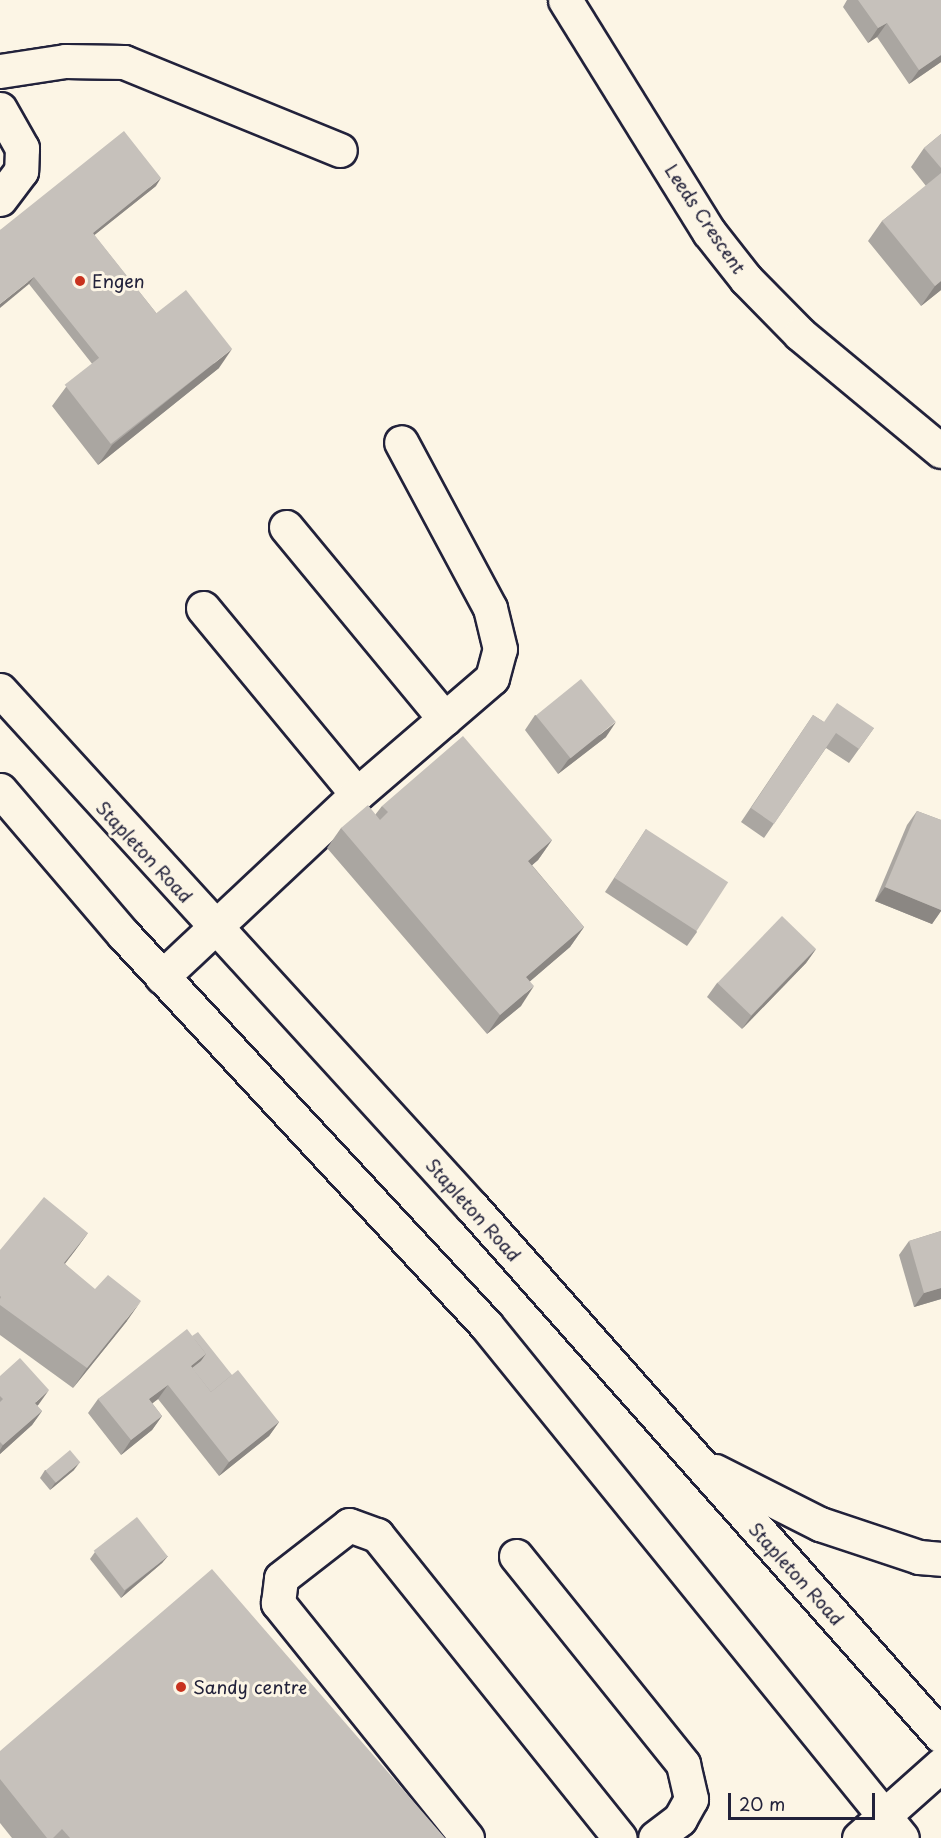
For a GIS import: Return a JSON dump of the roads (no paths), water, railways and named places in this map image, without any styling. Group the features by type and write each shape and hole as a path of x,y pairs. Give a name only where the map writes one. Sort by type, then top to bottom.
{"main road":[{"name":"Leeds Crescent","path":"565,0 709,232 746,279 800,334 941,450"},
{"path":"0,71 65,60 124,62 340,150"},
{"path":"0,109 22,148 21,171 0,199"},
{"path":"162,977 357,794 492,678 500,649 490,608 401,442"},
{"path":"286,527 445,719"},
{"path":"203,608 357,794"},
{"name":"Stapleton Road","path":"0,690 213,927 472,1207 688,1455 941,1736"},
{"path":"0,790 162,977 486,1324 893,1826"},
{"path":"688,1455 820,1524 918,1557 941,1559"},
{"path":"467,1838 278,1603 281,1578 349,1525 377,1535 621,1838"},
{"path":"516,1556 683,1764 691,1799 680,1819 655,1838"},
{"path":"860,1838 893,1826 941,1765"}],"place":[{"name":"Engen","path":"80,281"},
{"name":"Sandy centre","path":"181,1687"}]}
